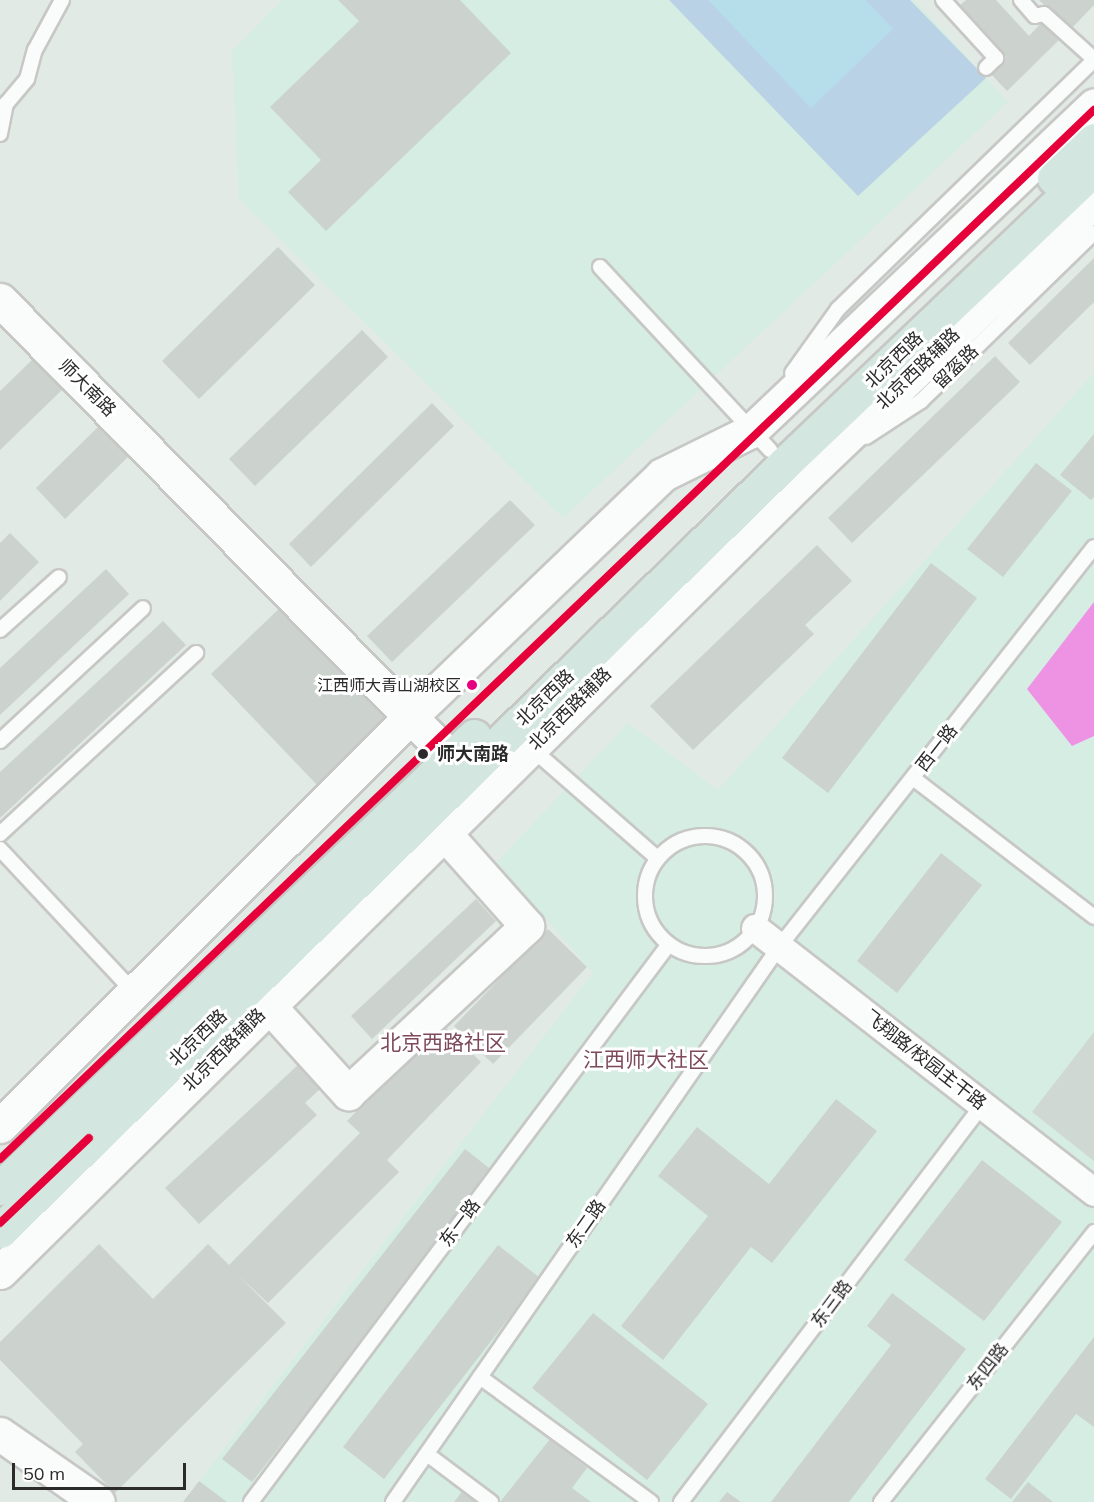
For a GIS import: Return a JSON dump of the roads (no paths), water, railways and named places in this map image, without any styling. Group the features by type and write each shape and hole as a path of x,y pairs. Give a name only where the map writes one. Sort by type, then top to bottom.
{"main road":[{"path":"0,1126 410,717 663,475 760,441 1094,105"},
{"name":"北京西路","path":"0,1188 451,758 760,441 1094,140"},
{"name":"北京西路","path":"0,1231 521,740 1094,169"},
{"name":"北京西路辅路","path":"0,1272 444,833 521,740 802,480 1094,201"},
{"name":"师大南路","path":"0,300 451,758"},
{"path":"269,1006 348,1092 527,926 444,833"},
{"path":"0,1434 98,1502"}],"street":[{"name":"飞翔路/校园主干路","path":"755,928 1094,1192"}],"lane":[{"path":"0,134 6,104 27,79 35,50 62,0"},
{"path":"943,0 996,58 986,68"},
{"path":"600,267 760,441 838,309 1094,59 1044,14 1035,16 1021,0"},
{"name":"留盔路","path":"802,480 921,400 1094,234"},
{"name":"西一路","path":"779,947 1094,547"},
{"path":"0,630 59,577"},
{"path":"0,741 143,608"},
{"path":"0,834 196,653"},
{"path":"521,740 657,858"},
{"path":"914,778 1094,917"},
{"path":"712,836 731,841 747,853 759,870 764,890 763,910 755,928 742,943 725,952 706,956 687,953 669,944 656,931 647,913 644,894 657,858 672,845 691,837 712,836"},
{"path":"0,849 134,992"},
{"name":"东一路","path":"251,1502 669,944"},
{"name":"东二路","path":"393,1502 779,947"},
{"name":"东三路","path":"681,1502 982,1105"},
{"name":"东四路","path":"881,1502 1094,1232"},
{"path":"480,1377 651,1502"},
{"path":"426,1454 491,1502"}],"place":[{"name":"江西师大青山湖校区","path":"472,685"},
{"name":"师大南路","path":"423,754"}],"district":[{"name":"北京西路社区","path":"443,1042"},
{"name":"江西师大社区","path":"646,1059"}]}
